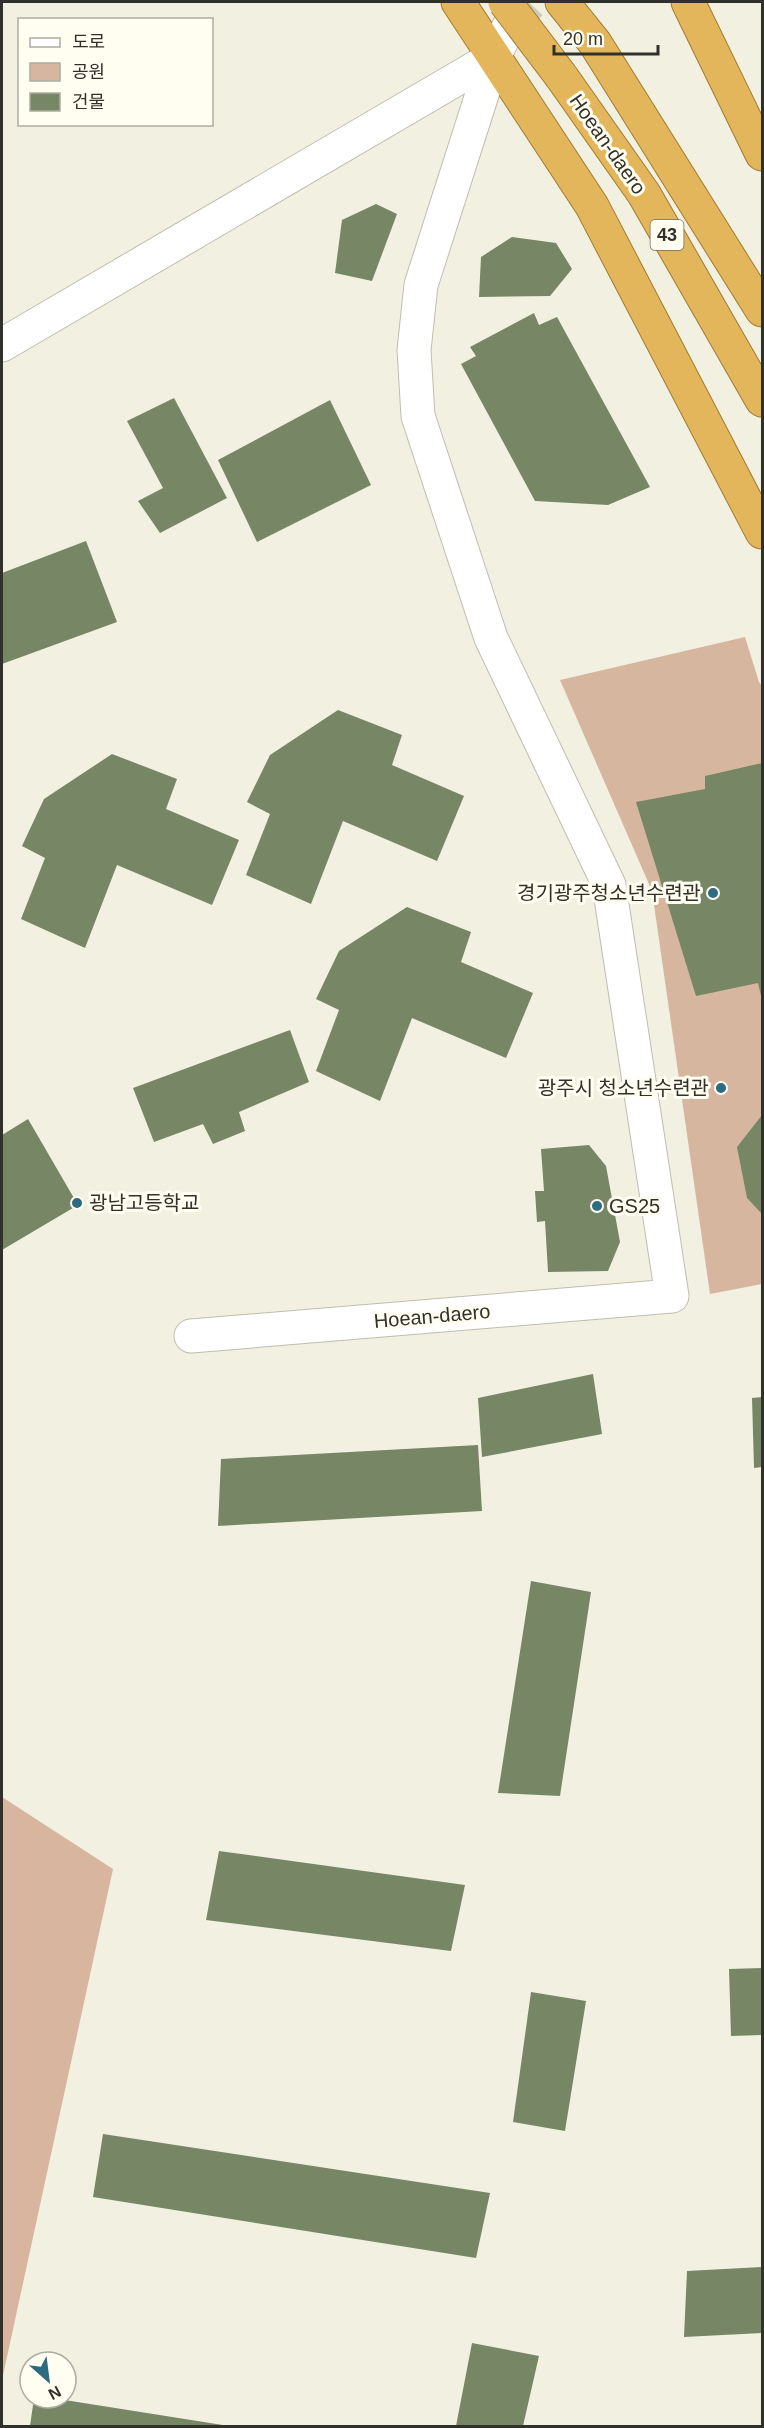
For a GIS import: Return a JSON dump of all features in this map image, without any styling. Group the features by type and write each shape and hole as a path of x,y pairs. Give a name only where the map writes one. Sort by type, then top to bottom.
{"highway":[{"path":"458,2 592,206 762,532"},
{"name":"Hoean-daero","path":"562,2 595,43 762,310"},
{"path":"688,2 762,154"},
{"name":"Hoean-daero","path":"507,14 561,76 644,194 762,400"}],"street":[{"path":"2,345 494,57 507,14"},
{"name":"Hoean-daero","path":"191,1336 672,1296 609,885 491,638 418,416 414,350 421,285 494,57"}],"green space":[{"name":"광주시 청소년수련관","path":"745,637 762,686 762,1284 710,1294 652,891 560,680"}],"shaded area":[{"path":"2,1797 113,1869 2,2380"}],"building":[{"path":"376,204 397,214 372,281 335,273 342,220"},
{"path":"512,237 556,243 572,269 550,296 479,297 481,257"},
{"path":"534,313 539,325 557,317 650,487 608,505 535,501 461,364 476,356 470,347"},
{"path":"174,398 227,498 160,533 138,501 163,488 127,421"},
{"path":"330,400 371,485 257,542 218,460"},
{"path":"86,541 117,622 2,664 2,573"},
{"path":"338,710 402,735 392,765 464,796 437,861 343,821 311,904 246,875 270,814 247,802 270,755"},
{"path":"112,754 177,779 166,809 239,840 212,905 117,865 85,948 21,919 45,858 22,846 44,799"},
{"name":"경기광주청소년수련관","path":"762,763 762,1000 758,983 696,996 636,802 705,789 705,776"},
{"path":"407,907 471,932 461,962 533,993 506,1058 412,1018 380,1101 316,1071 339,1010 316,999 339,951"},
{"path":"290,1030 309,1082 239,1112 245,1131 213,1144 203,1124 154,1142 133,1088"},
{"path":"762,1115 762,1214 747,1198 737,1147"},
{"path":"28,1119 78,1205 2,1250 2,1135"},
{"path":"589,1145 606,1166 620,1242 608,1271 548,1272 545,1221 537,1222 535,1191 544,1191 541,1149"},
{"path":"593,1374 602,1434 482,1457 478,1398"},
{"path":"762,1397 762,1467 754,1468 752,1398"},
{"path":"478,1445 482,1511 218,1526 221,1459"},
{"path":"531,1581 591,1592 560,1796 498,1793"},
{"path":"219,1851 465,1885 451,1951 206,1920"},
{"path":"762,1968 762,2035 731,2036 729,1969"},
{"path":"531,1992 586,2001 565,2131 513,2122"},
{"path":"103,2134 490,2193 476,2258 93,2197"},
{"path":"762,2267 762,2333 684,2337 687,2271"},
{"path":"472,2343 539,2356 523,2426 456,2426"},
{"path":"78,2402 229,2426 30,2426 32,2410 78,2410"}],"tunnel":[{"path":"508,28 532,2"}],"place":[{"name":"경기광주청소년수련관","path":"713,893"},
{"name":"광주시 청소년수련관","path":"721,1088"},
{"name":"광남고등학교","path":"77,1203"},
{"name":"GS25","path":"597,1206"}]}
